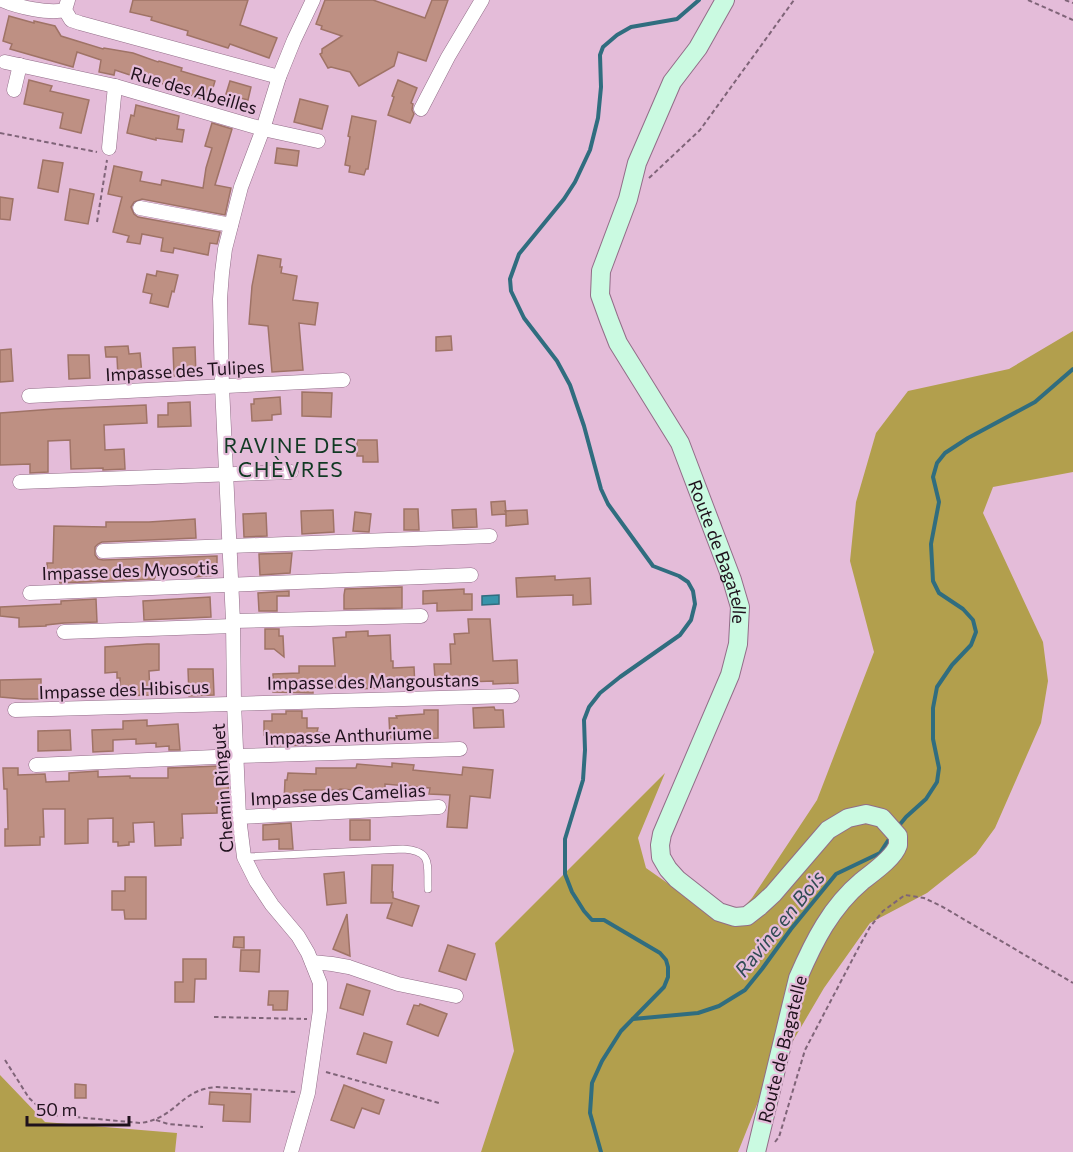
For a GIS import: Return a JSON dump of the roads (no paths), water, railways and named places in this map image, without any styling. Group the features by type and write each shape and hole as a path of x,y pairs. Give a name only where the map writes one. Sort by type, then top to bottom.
{"main road":[{"name":"Route de Bagatelle","path":"725,0 698,48 672,82 637,163 628,199 601,271 600,295 618,343 680,442 740,607 738,644 730,675 662,834 661,857 677,879 719,912 735,917 747,916 773,894 828,830 848,818 866,814 882,818 898,836 898,846 889,858 849,892 817,935 807,956 798,978 756,1152"}],"street":[{"path":"2,0 47,12 57,12 67,5 71,20 279,77"},
{"name":"Chemin Ringuet","path":"291,1152 308,1093 319,1018 320,983 308,952 272,905 244,857 238,817 232,584 220,298 225,249 241,187 279,77 313,0"},
{"path":"421,109 448,57 482,0"},
{"name":"Rue des Abeilles","path":"5,62 115,86 262,129"},
{"path":"14,90 20,65"},
{"name":"Rue des Abeilles","path":"108,151 115,86"},
{"path":"262,129 318,141"},
{"path":"140,208 231,225"},
{"name":"Impasse des Tulipes","path":"29,396 343,380"},
{"path":"20,482 291,472"},
{"path":"103,552 490,536"},
{"path":"232,584 471,575"},
{"name":"Impasse des Myosotis","path":"30,592 232,584"},
{"path":"64,632 421,616"},
{"name":"Impasse des Mangoustans","path":"234,703 512,696"},
{"name":"Impasse des Hibiscus","path":"15,710 234,703"},
{"name":"Impasse Anthuriume","path":"36,765 460,749"},
{"name":"Impasse des Camelias","path":"238,817 439,807"},
{"path":"312,962 349,967 398,984 456,996"}],"lane":[{"path":"244,857 412,849 420,851 425,856 428,889"}],"water":[{"path":"499,595 499,604 482,605 482,596"}],"waterway":[{"name":"RAVINE DES CHÈVRES","path":"601,1152 590,1113 592,1083 602,1061 621,1031 664,987 668,977 668,967 660,953 604,920 592,920 572,892 565,874 565,839 583,780 584,720 589,707 600,693 680,635 691,620 695,604 693,591 688,582 653,566 608,504 601,489 570,385 557,361 524,318 511,291 510,279 519,254 564,199 590,150 598,118 601,87 600,55 603,47 631,27 677,19 699,0"},
{"name":"Ravine en Bois","path":"897,828 926,799 937,782 939,768 933,739 933,708 937,687 952,665 971,645 976,632 973,620 963,609 939,593 933,581 931,544 939,502 933,477 937,463 945,453 968,438 1035,402 1073,369"},
{"name":"Ravine en Bois","path":"633,1019 698,1013 719,1006 745,990 836,874 880,853 891,836"}],"district":[{"name":"RAVINE DES CHÈVRES","path":"291,456"}]}
